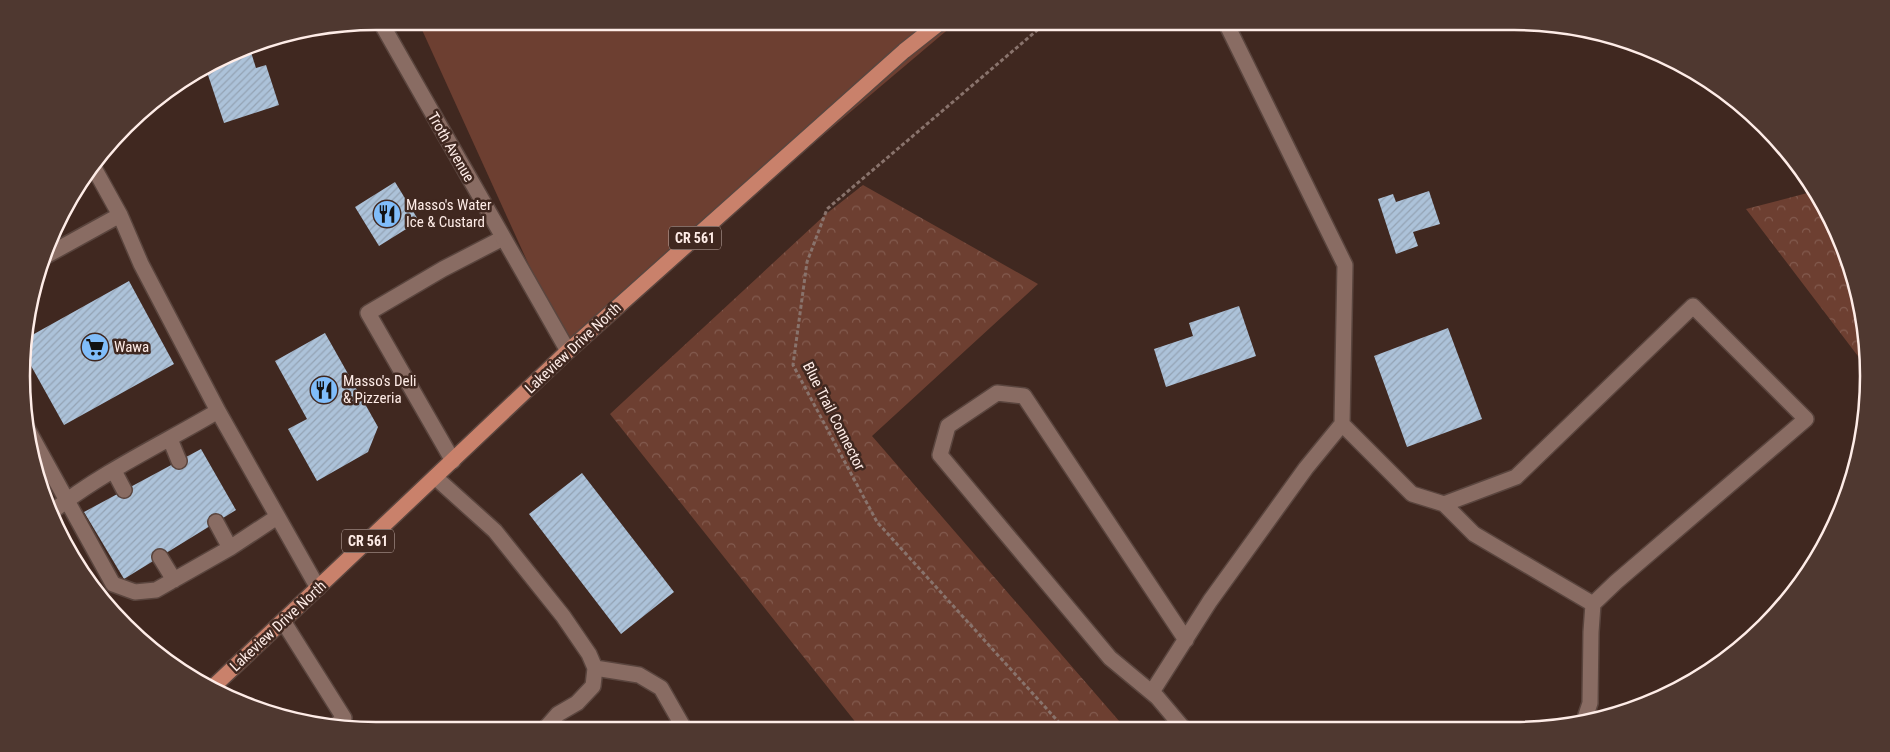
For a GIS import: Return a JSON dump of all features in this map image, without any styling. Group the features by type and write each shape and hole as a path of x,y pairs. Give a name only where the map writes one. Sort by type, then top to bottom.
{"main road":[{"name":"Lakeview Drive North","path":"217,683 568,351 904,51 931,30"}],"street":[{"name":"Troth Avenue","path":"385,30 568,351"},
{"path":"1152,692 1210,601 1300,476 1342,424 1345,265 1229,30"},
{"path":"96,172 120,215 141,264 218,411 318,588"},
{"path":"53,252 120,215"},
{"path":"453,461 368,313 443,268 503,238"},
{"path":"1444,504 1516,477 1693,306 1806,419 1616,582 1593,604 1590,703 1587,714"},
{"path":"1178,722 1152,692 1110,658 940,455 948,426 998,393 1024,396 1186,640"},
{"path":"56,508 114,471 218,411"},
{"path":"1342,424 1412,494 1444,504 1474,534 1593,604"},
{"path":"170,439 179,461"},
{"path":"37,445 113,584 135,592 156,590 230,548 278,517"},
{"path":"114,471 124,490"},
{"path":"435,477 494,531 563,616 589,654 595,668 592,686 577,703 558,714 551,722"},
{"path":"216,522 230,548"},
{"path":"160,557 174,580"},
{"path":"283,621 344,718 342,720"},
{"path":"595,668 639,675 661,688 680,722"}],"path":[{"name":"Blue Trail Connector","path":"1037,30 827,209 806,262 793,365 877,522 1059,722"}],"green space":[{"path":"422,30 947,30 568,351"},
{"path":"863,185 1038,284 872,436 1120,722 855,722 610,414 826,214"},
{"path":"1808,193 1824,223 1842,265 1853,308 1859,358 1746,209"}],"building":[{"path":"251,53 256,68 266,65 279,105 224,123 208,74"},
{"name":"Masso's Water Ice & Custard","path":"395,182 419,221 379,246 355,207"},
{"path":"1429,191 1440,224 1413,232 1418,246 1396,254 1378,199 1393,194 1396,202"},
{"name":"Wawa","path":"129,281 174,364 64,425 30,365 33,335"},
{"path":"1239,306 1256,356 1166,387 1154,349 1193,336 1189,323"},
{"path":"1448,328 1482,419 1407,447 1374,356"},
{"name":"Masso's Deli & Pizzeria","path":"325,333 378,427 368,452 317,481 288,429 307,419 275,361"},
{"path":"201,449 236,510 124,579 84,512"},
{"path":"582,473 674,592 621,634 529,514"}],"place":[{"name":"Masso's Water Ice & Custard","path":"387,214"},
{"name":"Wawa","path":"95,347"},
{"name":"Masso's Deli & Pizzeria","path":"324,390"}]}
